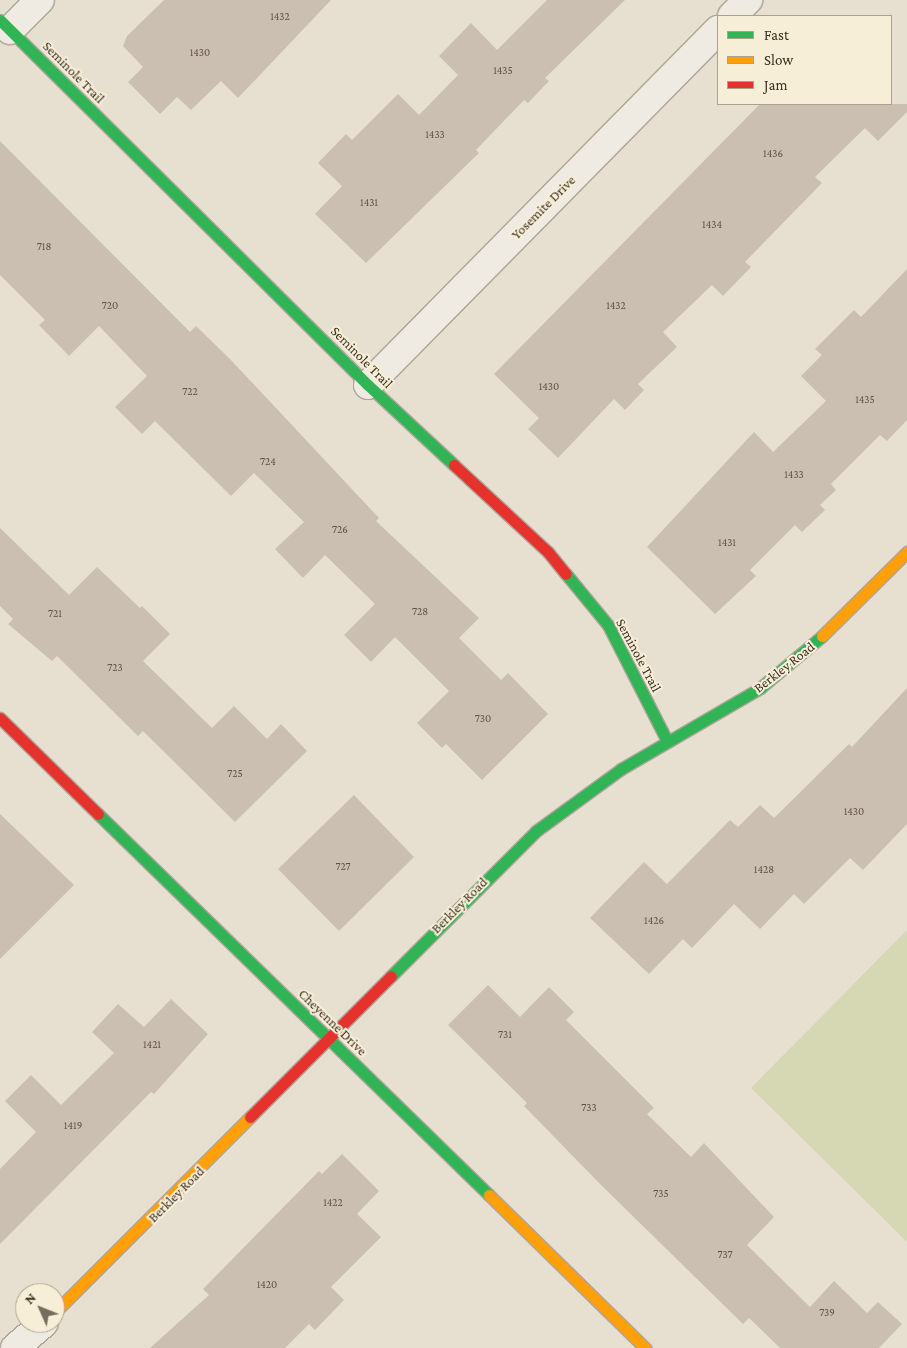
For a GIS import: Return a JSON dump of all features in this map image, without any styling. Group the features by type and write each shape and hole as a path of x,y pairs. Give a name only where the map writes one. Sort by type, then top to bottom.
{"street":[{"path":"5,25 40,0"},
{"path":"733,15 748,0"},
{"name":"Seminole Trail","path":"5,25 368,385 455,468 524,526 565,571 608,625 667,740"},
{"name":"Yosemite Drive","path":"368,385 717,31"},
{"name":"Berkley Road","path":"65,1302 536,831 571,803 667,740 760,688 796,661 907,552"},
{"name":"Cheyenne Drive","path":"0,718 645,1348"},
{"path":"15,1348 32,1333"}],"green space":[{"path":"907,930 907,1242 751,1088"}],"building":[{"path":"164,0 331,0 238,98 221,81 191,110 177,97 160,114 128,82 143,67 123,46 127,36"},
{"path":"547,0 625,0 545,78 549,81 528,103 524,100 476,150 479,153 366,263 315,214 342,186 318,163 346,134 352,140 398,94 419,115 458,75 439,56 471,23 497,50"},
{"path":"907,104 907,112 878,141 865,128 815,177 822,183 745,262 751,267 723,296 712,285 663,332 677,347 638,384 644,390 625,410 614,399 558,458 528,429 539,418 494,374 759,105"},
{"path":"0,141 190,332 196,326 230,359 379,518 376,521 479,618 459,638 501,680 508,673 548,714 482,780 446,744 442,748 417,723 449,691 395,637 371,662 344,635 375,604 325,555 303,578 275,549 304,522 254,473 231,496 155,421 142,434 115,407 147,376 99,326 69,356 39,325 45,320 0,275"},
{"path":"907,269 907,420 887,441 880,435 831,484 836,490 820,505 825,510 802,532 795,525 750,570 756,576 715,614 647,547 754,432 773,452 826,401 801,376 822,355 815,349 854,310 861,317"},
{"path":"0,528 69,595 97,567 140,608 142,606 170,634 143,661 212,728 234,706 267,739 281,724 307,751 235,822 143,731 138,736 57,656 52,661 8,624 13,619 0,606"},
{"path":"907,688 907,824 863,870 850,858 804,904 794,894 760,929 734,904 692,948 683,939 649,974 590,918 644,862 667,884 730,820 738,827 760,805 774,818 849,744 852,747"},
{"path":"354,795 414,857 339,931 278,869"},
{"path":"0,814 74,885 0,959"},
{"path":"488,985 520,1017 549,987 574,1012 566,1020 654,1108 647,1114 691,1157 704,1143 774,1217 747,1245 810,1307 834,1281 867,1313 878,1302 902,1324 879,1348 780,1348 749,1318 743,1324 601,1185 524,1106 527,1103 448,1025"},
{"path":"171,999 208,1034 154,1094 151,1092 0,1244 0,1169 36,1132 5,1101 31,1075 61,1105 114,1053 92,1032 118,1004 144,1027"},
{"path":"342,1154 379,1191 357,1214 381,1237 331,1287 344,1300 315,1330 309,1324 285,1348 150,1348 209,1295 203,1289 319,1171 322,1174"}],"traffic: fast":[{"path":"0,20 368,385 454,465"},
{"path":"566,574 608,625 667,741"},
{"path":"391,976 536,831 621,769 760,688 822,636"},
{"path":"98,814 489,1195"}],"traffic: slow":[{"path":"822,636 907,552"},
{"path":"65,1302 250,1117"},
{"path":"489,1195 645,1348"}],"traffic: jam":[{"path":"454,465 548,552 566,574"},
{"path":"0,718 98,814"},
{"path":"250,1117 391,976"}]}
